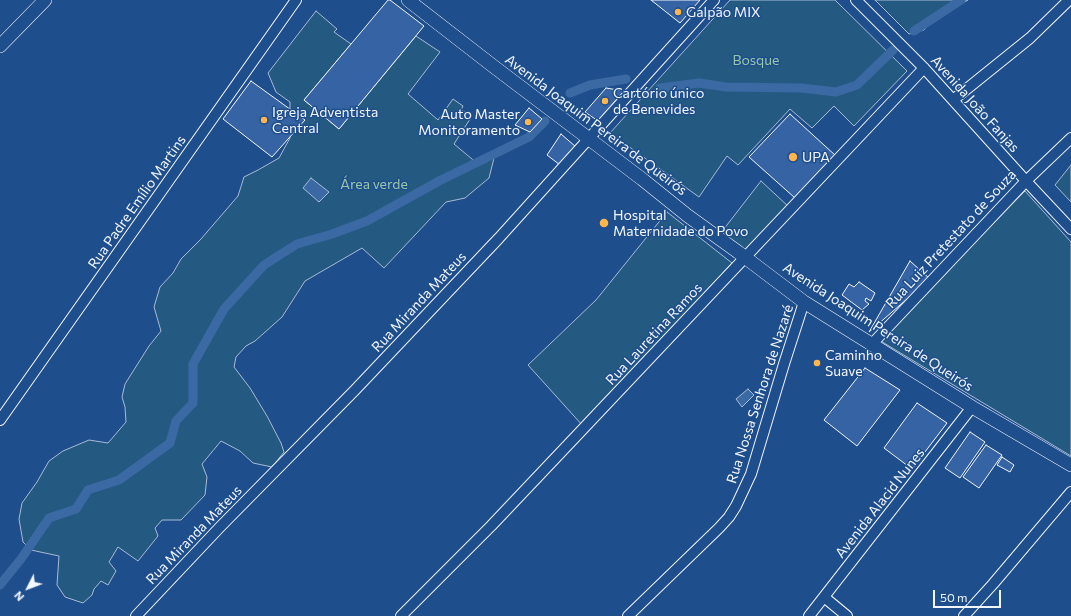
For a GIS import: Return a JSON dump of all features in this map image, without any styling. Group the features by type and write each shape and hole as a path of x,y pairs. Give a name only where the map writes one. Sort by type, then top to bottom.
{"main road":[{"path":"0,46 45,0"},
{"name":"Avenida Joaquim Pereira de Queirós","path":"409,0 688,216 804,302 972,407 1071,465"}],"street":[{"name":"Rua Padre Emílio Martins","path":"0,420 296,0"},
{"name":"Rua Miranda Mateus","path":"136,616 220,527 355,390 499,238 714,0"},
{"name":"Avenida João Fanjas","path":"856,0 924,68 1071,229"},
{"path":"953,100 1030,38 1069,0"},
{"name":"Rua Lauretina Ramos","path":"401,616 502,515 924,68"},
{"name":"Rua Luiz Pretestato de Souza","path":"871,344 1026,181 1071,138"},
{"name":"Rua Nossa Senhora de Nazaré","path":"628,616 729,517 736,506 751,474 804,302"},
{"name":"Avenida Alacid Nunes","path":"809,616 972,407"},
{"path":"964,616 1071,492"},
{"path":"824,597 847,616"}],"green space":[{"name":"Bosque","path":"730,0 835,0 907,71 854,126 834,106 812,128 790,109 738,165 727,156 699,197 610,133"},
{"path":"875,0 968,0 937,17 924,30 909,34"},
{"name":"Área verde","path":"316,11 337,29 334,32 351,44 304,100 339,129 416,36 440,52 408,94 438,120 453,99 463,106 461,110 472,116 454,144 478,164 494,158 489,178 465,198 446,202 384,268 362,248 305,281 282,317 255,341 246,346 236,357 234,367 250,388 267,416 284,452 272,467 253,463 240,451 221,441 202,464 207,477 205,495 181,520 162,520 155,528 158,536 138,561 118,547 109,562 116,571 108,585 101,581 94,589 92,595 83,603 65,597 57,585 59,556 31,550 23,542 19,519 22,503 37,482 49,461 63,451 89,440 108,443 126,422 125,407 122,397 125,384 149,346 161,331 154,307 160,287 173,273 181,259 201,239 238,196 244,177 279,158 290,138 290,102 276,92 268,73"},
{"path":"1071,165 1071,202 1055,185"},
{"path":"761,181 790,208 747,255 720,234"},
{"path":"1025,191 1071,242 1071,456 879,340"},
{"path":"667,212 732,263 583,426 528,365 596,300"}],"shaded area":[{"path":"311,178 329,192 319,202 303,188"},
{"path":"748,389 754,395 742,407 736,399"}],"building":[{"path":"388,0 424,26 339,129 304,100"},
{"name":"Galpão MIX","path":"651,0 700,0 680,23"},
{"name":"Igreja Adventista Central","path":"251,81 305,120 272,157 223,119"},
{"name":"Cartório único de Benevides","path":"606,88 624,91 598,121 585,112"},
{"name":"Auto Master Monitoramento","path":"529,108 542,119 530,132 515,125"},
{"name":"UPA","path":"790,114 836,156 795,198 749,157"},
{"path":"561,134 576,147 560,165 547,155"},
{"path":"910,261 930,279 869,332"},
{"path":"859,282 875,293 871,301 866,298 865,301 869,304 862,310 842,295 849,284 854,287"},
{"path":"865,368 900,390 857,446 824,420"},
{"path":"917,403 947,423 912,469 884,448"},
{"path":"970,432 985,442 960,478 945,468"},
{"path":"986,445 1002,455 979,488 963,477"},
{"path":"1002,457 1014,465 1010,472 997,465"}],"waterway":[{"path":"914,31 961,0"},
{"path":"660,88 699,83 726,87 801,88 836,92 857,85 893,50"},
{"path":"570,93 590,85 626,79"},
{"path":"0,585 21,559 49,518 76,509 88,490 119,480 170,443 176,421 193,403 193,364 224,309 264,265 297,244 332,234 367,221 439,181 529,137 545,121"}],"place":[{"name":"Galpão MIX","path":"678,12"},
{"name":"Cartório único de Benevides","path":"605,101"},
{"name":"Igreja Adventista Central","path":"264,120"},
{"name":"Auto Master Monitoramento","path":"528,122"},
{"name":"UPA","path":"793,157"},
{"name":"Hospital Maternidade do Povo","path":"604,223"},
{"name":"Caminho Suave","path":"817,363"}]}
